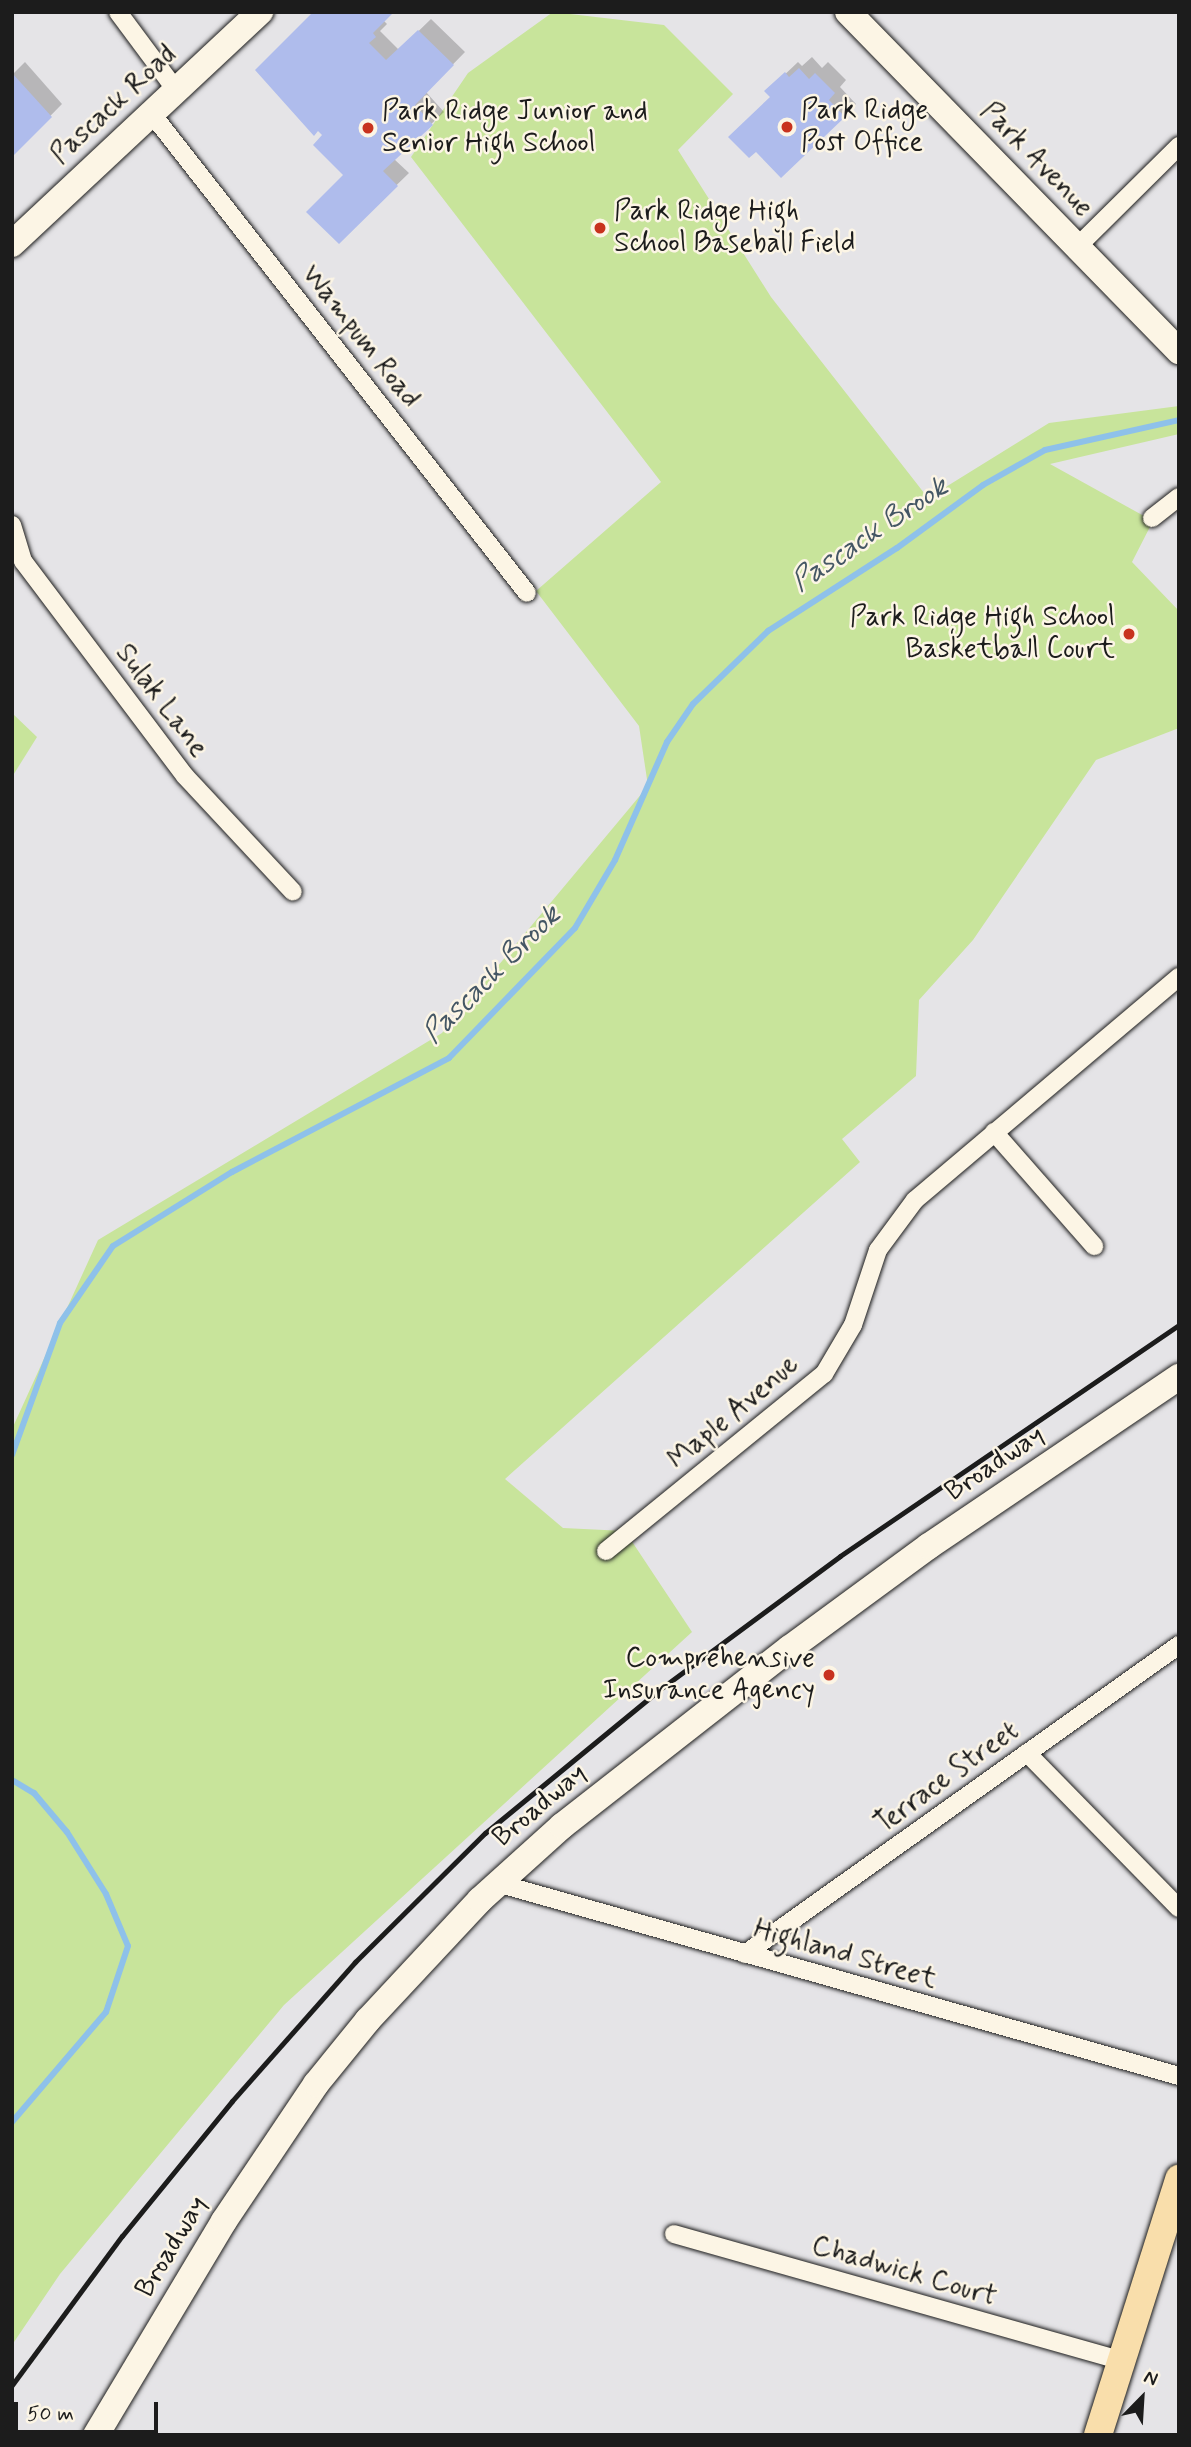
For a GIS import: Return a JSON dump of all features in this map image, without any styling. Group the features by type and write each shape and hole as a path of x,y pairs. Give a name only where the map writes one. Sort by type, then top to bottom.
{"main road":[{"path":"1098,2435 1179,2179"}],"street":[{"path":"118,12 176,90"},
{"name":"Pascack Road","path":"12,244 260,12"},
{"name":"Park Avenue","path":"848,12 1179,351"},
{"name":"Wampum Road","path":"152,114 527,593"},
{"path":"1077,247 1179,146"},
{"path":"1152,518 1179,497"},
{"name":"Sulak Lane","path":"12,525 23,561 184,776 293,892"},
{"name":"Maple Avenue","path":"606,1551 824,1374 853,1325 866,1279 894,1223 915,1200 1179,977"},
{"path":"994,1132 1094,1246"},
{"name":"Broadway","path":"96,2435 224,2221 316,2084 422,1958 497,1884 562,1826 790,1648 929,1546 1179,1377"},
{"name":"Terrace Street","path":"746,1954 1179,1644"},
{"path":"1027,1753 1179,1909"},
{"name":"Highland Street","path":"497,1884 1179,2076"},
{"name":"Chadwick Court","path":"674,2234 1120,2360"}],"green space":[{"path":"553,12 664,25 733,94 678,150 771,297 928,498 1049,423 1179,406 1179,434 1050,464 1153,521 1132,562 1179,611 1179,728 1096,760 973,940 919,1000 916,1076 842,1139 860,1162 505,1479 563,1528 625,1531 692,1632 284,2005 60,2274 12,2345 12,1429 98,1240 442,1033 648,786 639,726 536,591 661,482 411,157 468,73"},
{"path":"12,713 37,737 12,777"}],"building":[{"name":"Park Ridge Junior and Senior High School","path":"313,12 394,12 373,33 376,37 369,43 386,60 418,30 454,65 415,105 433,125 383,171 398,186 339,244 306,212 343,175 313,145 322,135 318,131 314,136 255,70"},
{"name":"Park Ridge Post Office","path":"799,68 809,79 815,73 835,93 829,100 845,117 781,178 756,152 749,158 728,137 770,97 764,91 785,72 789,77"},
{"path":"12,73 52,117 12,157"}],"waterway":[{"name":"Pascack Brook","path":"12,1455 60,1323 113,1246 232,1172 449,1058 575,928 615,860 667,742 693,704 768,631 897,548 983,485 1045,450 1179,420"},
{"name":"Pascack Brook","path":"12,1780 34,1793 67,1832 106,1894 128,1946 106,2012 12,2122"}],"railway":[{"path":"12,2385 122,2236 232,2101 355,1962 485,1833 663,1687 840,1556 1179,1325"}],"place":[{"name":"Park Ridge Post Office","path":"787,127"},
{"name":"Park Ridge Junior and Senior High School","path":"368,128"},
{"name":"Park Ridge High School Baseball Field","path":"600,228"},
{"name":"Park Ridge High School Basketball Court","path":"1129,634"},
{"name":"Comprehensive Insurance Agency","path":"829,1675"}]}
